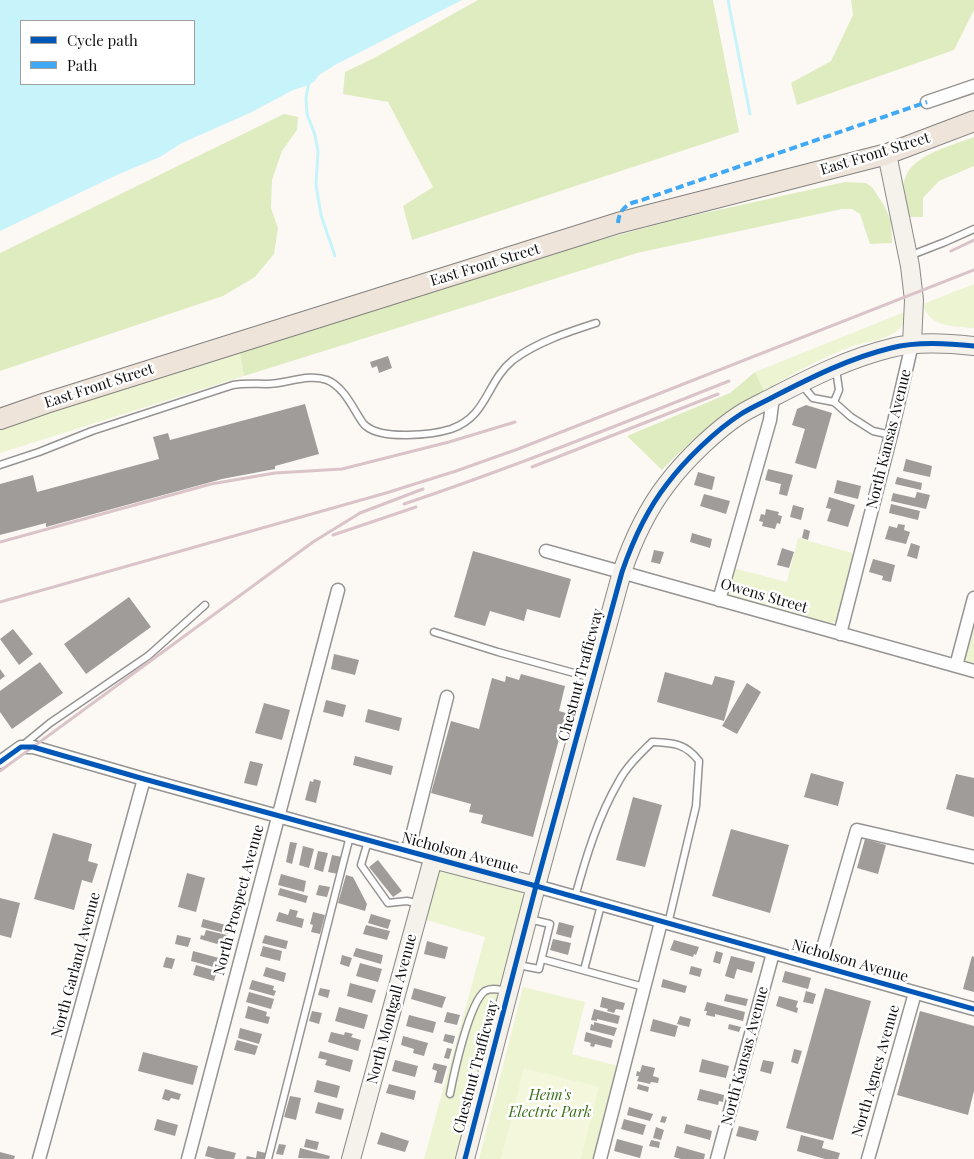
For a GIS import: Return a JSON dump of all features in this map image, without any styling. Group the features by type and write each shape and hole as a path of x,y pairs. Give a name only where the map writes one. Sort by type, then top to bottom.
{"main road":[{"name":"East Front Street","path":"0,419 618,223 886,154 974,121"}],"street":[{"path":"927,102 974,86"},
{"name":"North Kansas Avenue","path":"840,634 891,436 912,344 914,300 908,256 886,154"},
{"name":"Chestnut Trafficway","path":"465,1159 536,886 622,572 634,538 648,512 667,483 715,434 742,413 800,383 836,367 891,348 912,344 949,343 974,346"},
{"path":"719,600 770,420 773,397"},
{"name":"Owens Street","path":"546,551 974,671"},
{"name":"North Prospect Avenue","path":"188,1159 338,590"},
{"path":"956,666 974,598"},
{"path":"408,852 447,697"},
{"path":"0,762 21,747"},
{"name":"Nicholson Avenue","path":"21,747 33,747 144,780 536,886 974,1009"},
{"name":"North Garland Avenue","path":"39,1159 144,780"},
{"path":"818,965 857,830 974,857"},
{"name":"North Montgall Avenue","path":"351,1159 433,859"},
{"path":"600,1159 644,987 665,923"},
{"name":"North Kansas Avenue","path":"717,1159 773,953"},
{"name":"North Agnes Avenue","path":"868,1159 915,992"}],"lane":[{"path":"908,256 924,252 974,229"},
{"path":"0,464 233,384 267,384 312,378 327,380 339,388 366,426 381,434 428,433 450,429 467,422 480,410 498,376 514,360 535,347 596,322"},
{"path":"834,402 839,390 836,367"},
{"path":"800,383 812,398 834,402 851,417 873,431 891,436"},
{"path":"21,747 50,723 148,656 205,605"},
{"path":"434,632 593,678"},
{"path":"575,897 587,850 619,780 638,755 652,742 675,743 692,752 699,761 696,806 665,923"},
{"path":"268,1159 350,836"},
{"path":"368,841 361,865 388,903 407,901 420,904"},
{"path":"584,970 601,905"},
{"path":"516,965 539,969 542,959 550,924 528,919"},
{"path":"542,959 644,987"},
{"path":"450,1094 466,1032 478,999 486,990 494,988 509,991"}],"green space":[{"path":"478,0 713,0 739,132 412,240 403,206 433,187 388,102 343,94 345,72"},
{"path":"851,0 974,0 974,10 954,50 797,105 791,83 831,61 853,15"},
{"path":"284,114 298,117 297,130 282,151 272,180 271,208 278,228 274,254 255,277 223,296 0,371 0,253"},
{"path":"974,137 974,166 939,181 923,198 923,217 909,217 904,186 906,176 912,167 931,154"},
{"path":"845,182 866,183 872,187 885,207 891,221 892,243 870,244 860,214 852,209 842,209 637,253 244,376 240,352 530,259 682,218"},
{"path":"974,284 974,328 951,326 936,322 926,312 923,304"},
{"path":"907,311 905,321 897,331 889,336 850,347 827,357 764,391 755,372"},
{"path":"240,352 244,376 0,453 0,429"},
{"path":"755,372 764,391 710,427 685,447 662,470 627,436 730,393"},
{"path":"798,538 856,554 837,622 830,624 725,597 733,568 787,582"},
{"path":"974,615 974,667 966,661 964,656"},
{"path":"443,870 516,889 522,893 523,900 455,1159 424,1159 485,937 423,919 432,884 435,877"},
{"name":"Heim's Electric Park","path":"523,987 585,1002 572,1054 618,1066 594,1159 479,1159"},
{"path":"524,1068 599,1087 581,1159 501,1159"}],"water":[{"path":"0,0 462,0 335,65 319,75 309,85 293,90 252,112 182,143 160,157 119,174 0,231"}],"building":[{"path":"388,356 392,368 379,373 377,366 372,368 370,362"},
{"path":"305,404 319,454 275,466 275,469 222,479 46,527 46,523 0,535 0,484 33,475 37,492 159,459 153,437 168,433 170,440"},
{"path":"806,405 832,413 816,469 795,463 805,429 792,425 797,409"},
{"path":"906,459 932,466 930,477 903,471"},
{"path":"768,469 793,475 787,496 779,494 781,484 765,480"},
{"path":"698,472 715,477 712,490 694,485"},
{"path":"897,477 922,483 921,490 895,484"},
{"path":"837,480 861,486 858,499 834,493"},
{"path":"917,492 930,495 926,509 891,501 893,493 915,498"},
{"path":"704,494 730,501 726,514 700,506"},
{"path":"829,497 855,505 848,527 827,521 831,509 826,508"},
{"path":"891,504 920,511 918,520 889,513"},
{"path":"793,505 804,508 801,520 790,517"},
{"path":"766,509 779,512 778,515 782,516 780,524 777,523 775,529 762,526 763,522 759,521 761,514 765,515"},
{"path":"898,524 905,525 904,530 910,532 906,544 885,539 889,526 897,528"},
{"path":"804,529 810,531 808,540 802,538"},
{"path":"692,533 712,539 710,548 690,542"},
{"path":"911,543 920,546 917,559 907,556"},
{"path":"782,548 794,552 789,568 777,565"},
{"path":"654,550 664,552 660,564 651,562"},
{"path":"473,551 571,579 560,618 527,609 524,621 490,611 485,626 454,617"},
{"path":"873,559 895,565 891,582 882,580 883,576 869,572"},
{"path":"129,597 151,627 86,674 64,644"},
{"path":"13,629 33,654 19,665 0,639"},
{"path":"334,654 359,660 355,675 331,669"},
{"path":"40,662 63,693 12,729 0,712 0,691"},
{"path":"0,669 5,676 0,680"},
{"path":"665,672 712,685 715,676 735,681 724,721 657,702"},
{"path":"521,674 565,686 559,711 566,713 533,837 481,823 483,815 469,812 471,804 431,793 451,721 479,729 492,678 505,682 506,676 519,680"},
{"path":"747,683 761,692 737,734 722,726"},
{"path":"326,700 346,705 343,717 323,712"},
{"path":"264,703 290,710 282,740 255,733"},
{"path":"368,709 402,718 399,731 365,722"},
{"path":"355,756 393,766 391,775 353,765"},
{"path":"250,761 263,764 257,786 244,783"},
{"path":"811,773 844,782 838,806 804,797"},
{"path":"956,774 974,778 974,817 946,809"},
{"path":"314,779 321,781 316,803 305,800 310,781 313,782"},
{"path":"633,797 662,805 645,867 616,860"},
{"path":"731,829 789,845 770,913 712,896"},
{"path":"53,833 92,844 88,861 98,864 92,883 82,880 74,910 34,899"},
{"path":"865,839 886,845 878,874 857,868"},
{"path":"290,842 297,843 292,864 286,862"},
{"path":"303,846 314,849 309,868 299,865"},
{"path":"318,851 328,853 323,872 314,869"},
{"path":"332,855 342,857 338,874 328,872"},
{"path":"378,860 402,891 393,897 369,867"},
{"path":"187,873 205,878 196,912 178,907"},
{"path":"281,874 306,881 304,892 278,885"},
{"path":"346,875 353,877 367,904 365,911 338,903"},
{"path":"319,885 330,887 327,897 316,895"},
{"path":"280,888 308,896 306,903 278,895"},
{"path":"0,898 20,903 11,938 0,935"},
{"path":"290,909 298,911 296,917 304,919 302,928 276,921 279,912 288,915"},
{"path":"313,912 325,915 320,934 311,932 313,925 310,924"},
{"path":"371,914 391,920 388,929 368,923"},
{"path":"203,919 230,926 228,934 201,927"},
{"path":"559,922 574,926 571,938 556,934"},
{"path":"366,925 390,931 387,940 363,934"},
{"path":"206,930 227,935 224,946 200,939 201,935 204,936"},
{"path":"177,935 191,938 188,947 175,944"},
{"path":"265,935 288,941 286,949 262,943"},
{"path":"553,939 571,943 568,955 550,950"},
{"path":"674,940 699,947 696,955 694,954 693,957 670,950"},
{"path":"427,941 448,947 445,959 424,954"},
{"path":"263,946 282,951 280,961 260,956"},
{"path":"356,948 383,955 381,964 353,956"},
{"path":"193,951 219,958 217,968 191,961"},
{"path":"716,951 723,953 720,964 713,962"},
{"path":"342,955 352,958 349,967 340,964"},
{"path":"731,956 755,962 752,973 737,969 734,979 725,976"},
{"path":"972,956 974,957 974,992 963,989"},
{"path":"166,957 175,959 172,969 163,967"},
{"path":"360,963 382,969 378,982 356,976"},
{"path":"196,965 217,971 214,981 193,975"},
{"path":"691,966 702,969 700,977 689,974"},
{"path":"266,967 286,973 284,982 263,976"},
{"path":"785,971 811,978 808,989 782,982"},
{"path":"663,979 687,986 685,993 661,987"},
{"path":"252,980 274,986 273,990 276,991 274,996 249,989"},
{"path":"350,983 376,990 372,1003 347,996"},
{"path":"320,988 330,990 328,998 318,995"},
{"path":"414,988 446,997 442,1008 411,999"},
{"path":"825,988 871,1001 833,1140 786,1128"},
{"path":"806,991 816,994 813,1004 803,1002"},
{"path":"249,992 274,999 271,1009 246,1002"},
{"path":"726,994 748,999 746,1006 724,1001"},
{"path":"779,996 798,1001 797,1013 776,1006"},
{"path":"602,997 625,1003 623,1010 616,1009 614,1013 600,1007"},
{"path":"707,1002 745,1012 743,1021 715,1014 715,1017 706,1015 707,1011 704,1011"},
{"path":"248,1006 267,1012 266,1016 270,1017 268,1024 245,1018"},
{"path":"339,1007 368,1015 364,1029 335,1021"},
{"path":"594,1009 620,1016 618,1024 597,1019 597,1021 591,1020"},
{"path":"312,1011 322,1013 319,1024 309,1021"},
{"path":"920,1011 974,1026 974,1091 968,1115 897,1095"},
{"path":"447,1012 460,1015 457,1025 444,1022"},
{"path":"409,1015 436,1022 433,1033 406,1026"},
{"path":"680,1016 691,1019 689,1027 677,1024"},
{"path":"653,1019 678,1026 675,1037 650,1031"},
{"path":"594,1022 617,1028 614,1036 590,1030 591,1024 594,1025"},
{"path":"729,1024 741,1027 739,1032 728,1029"},
{"path":"240,1028 262,1034 259,1044 238,1038"},
{"path":"331,1032 344,1035 345,1032 353,1034 351,1037 361,1040 358,1051 328,1042"},
{"path":"586,1032 613,1040 611,1048 595,1044 594,1047 590,1046 591,1043 584,1041"},
{"path":"445,1034 455,1036 453,1044 443,1041"},
{"path":"403,1036 428,1043 424,1056 413,1053 414,1049 401,1045"},
{"path":"237,1040 258,1046 255,1055 234,1050"},
{"path":"447,1048 452,1049 449,1059 444,1058"},
{"path":"794,1049 802,1051 798,1064 791,1062"},
{"path":"320,1051 353,1060 350,1072 325,1065 327,1060 318,1058"},
{"path":"143,1052 198,1066 193,1085 138,1071"},
{"path":"702,1059 729,1066 726,1078 699,1072"},
{"path":"395,1060 418,1066 415,1077 392,1071"},
{"path":"763,1060 774,1062 771,1074 760,1071"},
{"path":"434,1063 447,1066 442,1084 434,1082 437,1071 432,1069"},
{"path":"642,1065 655,1068 653,1076 659,1078 658,1083 651,1082 650,1084 637,1081 639,1076 636,1076 637,1071 640,1072"},
{"path":"317,1080 340,1086 337,1098 314,1092"},
{"path":"389,1084 416,1091 414,1100 386,1093"},
{"path":"638,1084 649,1087 648,1092 637,1089"},
{"path":"165,1089 181,1094 179,1100 171,1098 169,1101 162,1099"},
{"path":"700,1089 724,1095 723,1102 719,1101 718,1105 697,1100"},
{"path":"290,1096 301,1098 296,1120 284,1117"},
{"path":"318,1102 344,1109 341,1120 315,1113"},
{"path":"629,1107 653,1114 650,1121 627,1115"},
{"path":"662,1116 667,1117 665,1123 660,1122"},
{"path":"157,1119 178,1125 175,1136 154,1130"},
{"path":"624,1119 646,1125 643,1135 621,1129"},
{"path":"686,1124 712,1131 710,1140 684,1133"},
{"path":"739,1126 759,1131 756,1141 736,1136"},
{"path":"656,1127 664,1130 661,1140 653,1138"},
{"path":"381,1132 409,1141 405,1152 377,1144"},
{"path":"801,1135 824,1141 822,1148 840,1153 838,1159 825,1159 797,1151"},
{"path":"306,1139 319,1142 317,1150 304,1147"},
{"path":"617,1139 643,1146 640,1158 614,1151"},
{"path":"651,1140 660,1142 659,1148 649,1146"},
{"path":"279,1144 286,1145 283,1155 276,1154"},
{"path":"208,1146 236,1153 234,1159 216,1159 205,1156"},
{"path":"677,1146 705,1154 704,1159 681,1159 674,1157"},
{"path":"300,1148 330,1156 329,1159 298,1158"},
{"path":"257,1151 266,1153 264,1159 246,1159 247,1156 256,1158"},
{"path":"0,1152 15,1156 14,1159 0,1159"}],"waterway":[{"path":"728,0 750,114"},
{"path":"309,82 306,98 307,114 315,135 318,151 316,185 321,215 335,256"}],"railway":[{"path":"951,251 974,240"},
{"path":"0,602 386,493 456,471 518,449 974,270"},
{"path":"404,504 527,460 729,381"},
{"path":"532,467 718,394"},
{"path":"0,542 211,484 275,473 342,469 449,442 515,422"},
{"path":"0,771 313,542 360,513 423,489"},
{"path":"333,535 416,507"}],"marked path":[{"path":"618,223 620,214 631,203 927,102"}],"cycle path":[{"path":"465,1159 536,886 622,572 646,515 667,484 701,446 721,428 745,411 803,382 876,352 911,344 932,343 974,346"},
{"path":"0,762 21,747 33,747 974,1009"}]}
